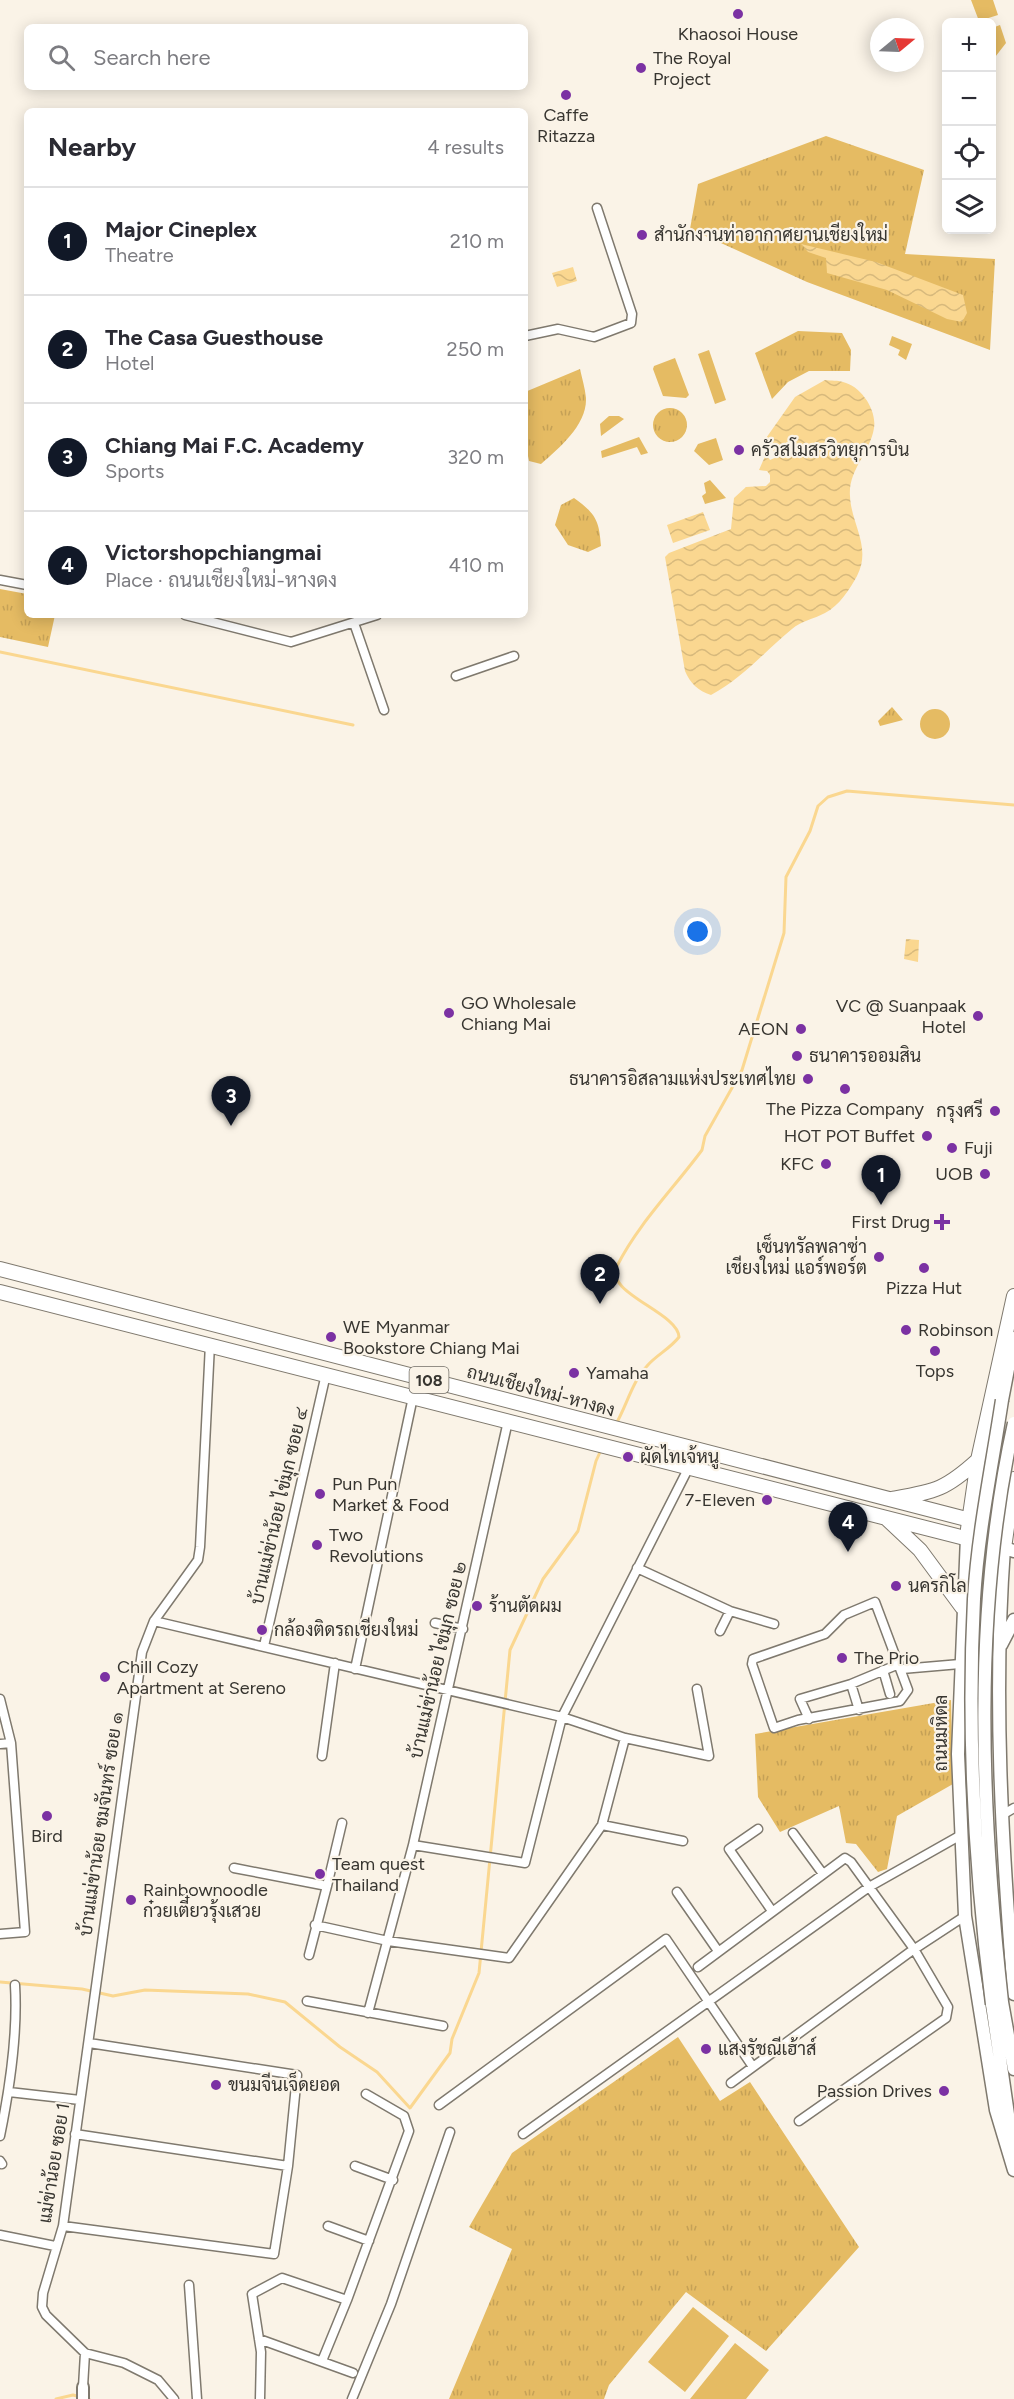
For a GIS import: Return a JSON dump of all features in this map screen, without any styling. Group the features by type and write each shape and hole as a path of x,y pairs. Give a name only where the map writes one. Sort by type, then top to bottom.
{"main road":[{"name":"ถนนเชียงใหม่-หางดง","path":"0,1269 969,1520"},
{"name":"ถนนเชียงใหม่-หางดง","path":"0,1292 967,1537"},
{"name":"ถนนมหิดล","path":"1014,1296 978,1460 969,1520 962,1608 958,1721 965,1916 994,2101 1000,2132 1014,2170"},
{"path":"250,1354 255,1335"},
{"path":"1002,1400 1014,1338"},
{"name":"ถนนมหิดล","path":"1014,1364 1002,1400 982,1530 974,1598 972,1692 978,1870 997,2003 1014,2156"},
{"name":"ถนนมหิดล","path":"1014,1423 999,1506 986,1606 984,1697 997,2003 1014,2069"},
{"path":"887,1499 937,1490 953,1483 978,1460"},
{"path":"1014,1479 999,1649 1002,1815 1010,1892 1014,1994"},
{"path":"886,1518 920,1550 962,1608"},
{"name":"108","path":"969,1520 1010,1531"},
{"name":"108","path":"967,1537 1009,1550"},
{"path":"999,1649 1014,1620"},
{"path":"958,1721 965,1709 978,1704 990,1708 999,1722"}],"street":[{"path":"528,335 558,328 594,337 631,323 632,314 597,208"},
{"path":"0,580 24,584"},
{"path":"197,618 291,642 368,618"},
{"path":"354,623 384,710"},
{"path":"456,676 514,656"},
{"name":"บ้านแม่ข่าน้อย ชมจันทร์ ซอย ๑","path":"94,2000 142,1652 154,1620 198,1560 210,1344"},
{"name":"บ้านแม่ข่าน้อย ไข่มุก ซอย ๔","path":"264,1646 326,1374"},
{"path":"355,1669 412,1397"},
{"name":"บ้านแม่ข่าน้อย ไข่มุก ซอย ๒","path":"368,2013 413,1845 508,1421"},
{"path":"413,1845 525,1863 561,1717 689,1467"},
{"path":"637,1568 730,1611 774,1624"},
{"path":"876,1602 901,1666 908,1690 906,1696 900,1701 774,1728 752,1664 753,1659 825,1634 844,1614 876,1602"},
{"path":"720,1631 730,1611"},
{"path":"154,1620 561,1717 625,1737 709,1756 697,1689"},
{"path":"435,1623 463,1629"},
{"path":"322,1756 335,1663"},
{"path":"809,1719 800,1700 851,1684 883,1670 901,1666 960,1664"},
{"path":"883,1670 890,1694"},
{"path":"851,1684 859,1710"},
{"path":"0,1699 11,1743 25,1932 0,1934"},
{"path":"315,1925 388,1941 509,1958 602,1825 625,1737"},
{"path":"0,1744 11,1743"},
{"path":"1002,1815 1014,1808"},
{"path":"309,1955 342,1823"},
{"path":"602,1825 683,1841"},
{"path":"758,1829 729,1849 772,1911"},
{"path":"793,1833 822,1874"},
{"path":"523,2134 869,1887 961,1835"},
{"path":"698,1967 843,1859 847,1859 914,1949 948,2007 946,2018 799,2121"},
{"path":"234,1868 327,1886"},
{"path":"676,1892 718,1951"},
{"path":"731,2083 914,1949 965,1916"},
{"path":"439,2105 666,1939 753,2067"},
{"path":"0,2136 9,2091 16,2022 15,1985"},
{"name":"แม่ข่าน้อย ซอย 1","path":"94,2000 63,2226 43,2293 42,2307 46,2315 85,2353 124,2363 158,2380 174,2399"},
{"path":"307,2001 443,2026"},
{"path":"63,2226 274,2254 288,2166 297,2075 89,2043"},
{"path":"9,2091 80,2100"},
{"path":"322,2361 393,2180 409,2131 404,2116 366,2094"},
{"path":"352,2399 391,2304 450,2132"},
{"path":"75,2134 288,2166"},
{"path":"355,2166 393,2180"},
{"path":"328,2226 369,2241"},
{"path":"0,2235 56,2246"},
{"path":"260,2399 259,2339 252,2294 282,2278 347,2300"},
{"path":"189,2285 197,2399"},
{"path":"259,2339 353,2373"},
{"path":"83,2399 85,2353"}],"green space":[{"path":"971,0 993,0 998,15 978,18"},
{"path":"1000,25 1006,43 996,56 996,26"},
{"path":"826,136 924,170 905,254 995,259 990,350 807,282 690,229 698,184"},
{"path":"798,331 842,333 851,350 850,371 809,371 788,382 772,399 755,353"},
{"path":"892,336 912,344 906,360 898,355 900,350 889,345"},
{"path":"709,350 726,400 715,404 698,354"},
{"path":"675,358 689,395 686,398 663,396 653,369 654,366"},
{"path":"580,369 586,398 582,417 571,435 541,464 529,461 528,456 528,391"},
{"path":"670,408 682,413 687,425 682,437 670,442 658,437 653,425 658,413"},
{"path":"609,416 619,416 624,419 601,436 600,424"},
{"path":"639,437 648,453 641,455 637,447 602,458 601,451"},
{"path":"716,438 723,460 709,465 694,451 698,444"},
{"path":"710,480 726,498 705,504 702,496 706,493 704,483"},
{"path":"574,498 592,513 599,530 601,546 588,552 568,545 555,525 561,505"},
{"path":"0,589 24,593 24,618 54,618 48,647 0,637"},
{"path":"892,707 903,720 880,726 878,721"},
{"path":"935,709 946,713 950,724 946,735 935,739 924,735 920,724 924,713"},
{"path":"951,1700 953,1784 897,1816 887,1869 878,1872 856,1844 846,1843 839,1806 780,1832 758,1797 755,1734"},
{"path":"678,2037 720,2101 750,2082 859,2247 766,2351 686,2292 609,2385 604,2399 449,2399 512,2249 469,2227 512,2153"},
{"path":"693,2307 729,2336 685,2392 648,2362"},
{"path":"735,2343 769,2370 746,2399 690,2399"}],"water":[{"path":"801,244 876,262 963,295 967,313 962,322 947,319 887,290 827,273 826,258 808,252"},
{"path":"573,267 577,281 557,287 552,273"},
{"path":"825,380 841,381 856,388 866,400 873,414 872,437 850,487 851,506 862,545 861,565 851,586 835,606 796,626 743,673 711,695 695,686 685,671 665,557 669,553 731,529 734,498 746,487 766,486 770,482 770,475 767,471 759,470 766,454 770,460 779,456 764,441 795,397"},
{"path":"703,512 710,530 673,543 667,525"},
{"path":"906,939 919,940 918,962 904,959"}],"waterway":[{"path":"0,652 353,725"},
{"path":"616,1424 642,1372 679,1337 667,1319 630,1294 621,1285 616,1276 617,1266 635,1236 702,1150 705,1136 742,1070 784,933 786,877 810,831 818,806 828,797 847,791 1014,805"},
{"path":"0,1982 82,1989 113,1996 145,1990 248,1994 285,2002 340,2047 377,2072 410,2108 450,2053 452,2039 479,1973 510,1650 543,1579 578,1531 596,1461 601,1450"},
{"path":"56,2399 73,2395 89,2399"}],"place":[{"name":"Khaosoi House","path":"738,14"},
{"name":"The Royal Project","path":"641,68"},
{"name":"Caffe Ritazza","path":"566,95"},
{"name":"สำนักงานท่าอากาศยานเชียงใหม่","path":"642,235"},
{"name":"ครัวสโมสรวิทยุการบิน","path":"739,450"},
{"name":"GO Wholesale Chiang Mai","path":"449,1013"},
{"name":"VC @ Suanpaak Hotel","path":"978,1016"},
{"name":"AEON","path":"801,1029"},
{"name":"ธนาคารออมสิน","path":"797,1056"},
{"name":"ธนาคารอิสลามแห่งประเทศไทย","path":"808,1079"},
{"name":"The Pizza Company","path":"845,1089"},
{"name":"กรุงศรี","path":"995,1111"},
{"name":"Chiang Mai F.C. Academy","path":"231,1126"},
{"name":"HOT POT Buffet","path":"927,1136"},
{"name":"Fuji","path":"952,1148"},
{"name":"KFC","path":"826,1164"},
{"name":"UOB","path":"985,1174"},
{"name":"Major Cineplex","path":"881,1205"},
{"name":"First Drug","path":"942,1222"},
{"name":"เซ็นทรัลพลาซ่า เชียงใหม่ แอร์พอร์ต","path":"879,1257"},
{"name":"Pizza Hut","path":"924,1268"},
{"name":"The Casa Guesthouse","path":"600,1304"},
{"name":"Robinson","path":"906,1330"},
{"name":"WE Myanmar Bookstore Chiang Mai","path":"331,1337"},
{"name":"Tops","path":"935,1351"},
{"name":"Yamaha","path":"574,1373"},
{"name":"ผัดไทเจ้หนู","path":"628,1457"},
{"name":"Pun Pun Market & Food","path":"320,1494"},
{"name":"7-Eleven","path":"767,1500"},
{"name":"Two Revolutions","path":"317,1545"},
{"name":"Victorshopchiangmai","path":"848,1552"},
{"name":"นครกิโล","path":"896,1586"},
{"name":"ร้านตัดผม","path":"477,1606"},
{"name":"กล้องติดรถเชียงใหม่","path":"262,1630"},
{"name":"The Prio","path":"842,1658"},
{"name":"Chill Cozy Apartment at Sereno","path":"105,1677"},
{"name":"Bird","path":"47,1816"},
{"name":"Team quest Thailand","path":"320,1874"},
{"name":"Rainbownoodle ก๋วยเตี๋ยวรุ้งเสวย","path":"131,1900"},
{"name":"แสงรัชณีเฮ้าส์","path":"706,2049"},
{"name":"ขนมจีนเจ็ดยอด","path":"216,2085"},
{"name":"Passion Drives","path":"944,2091"}]}
